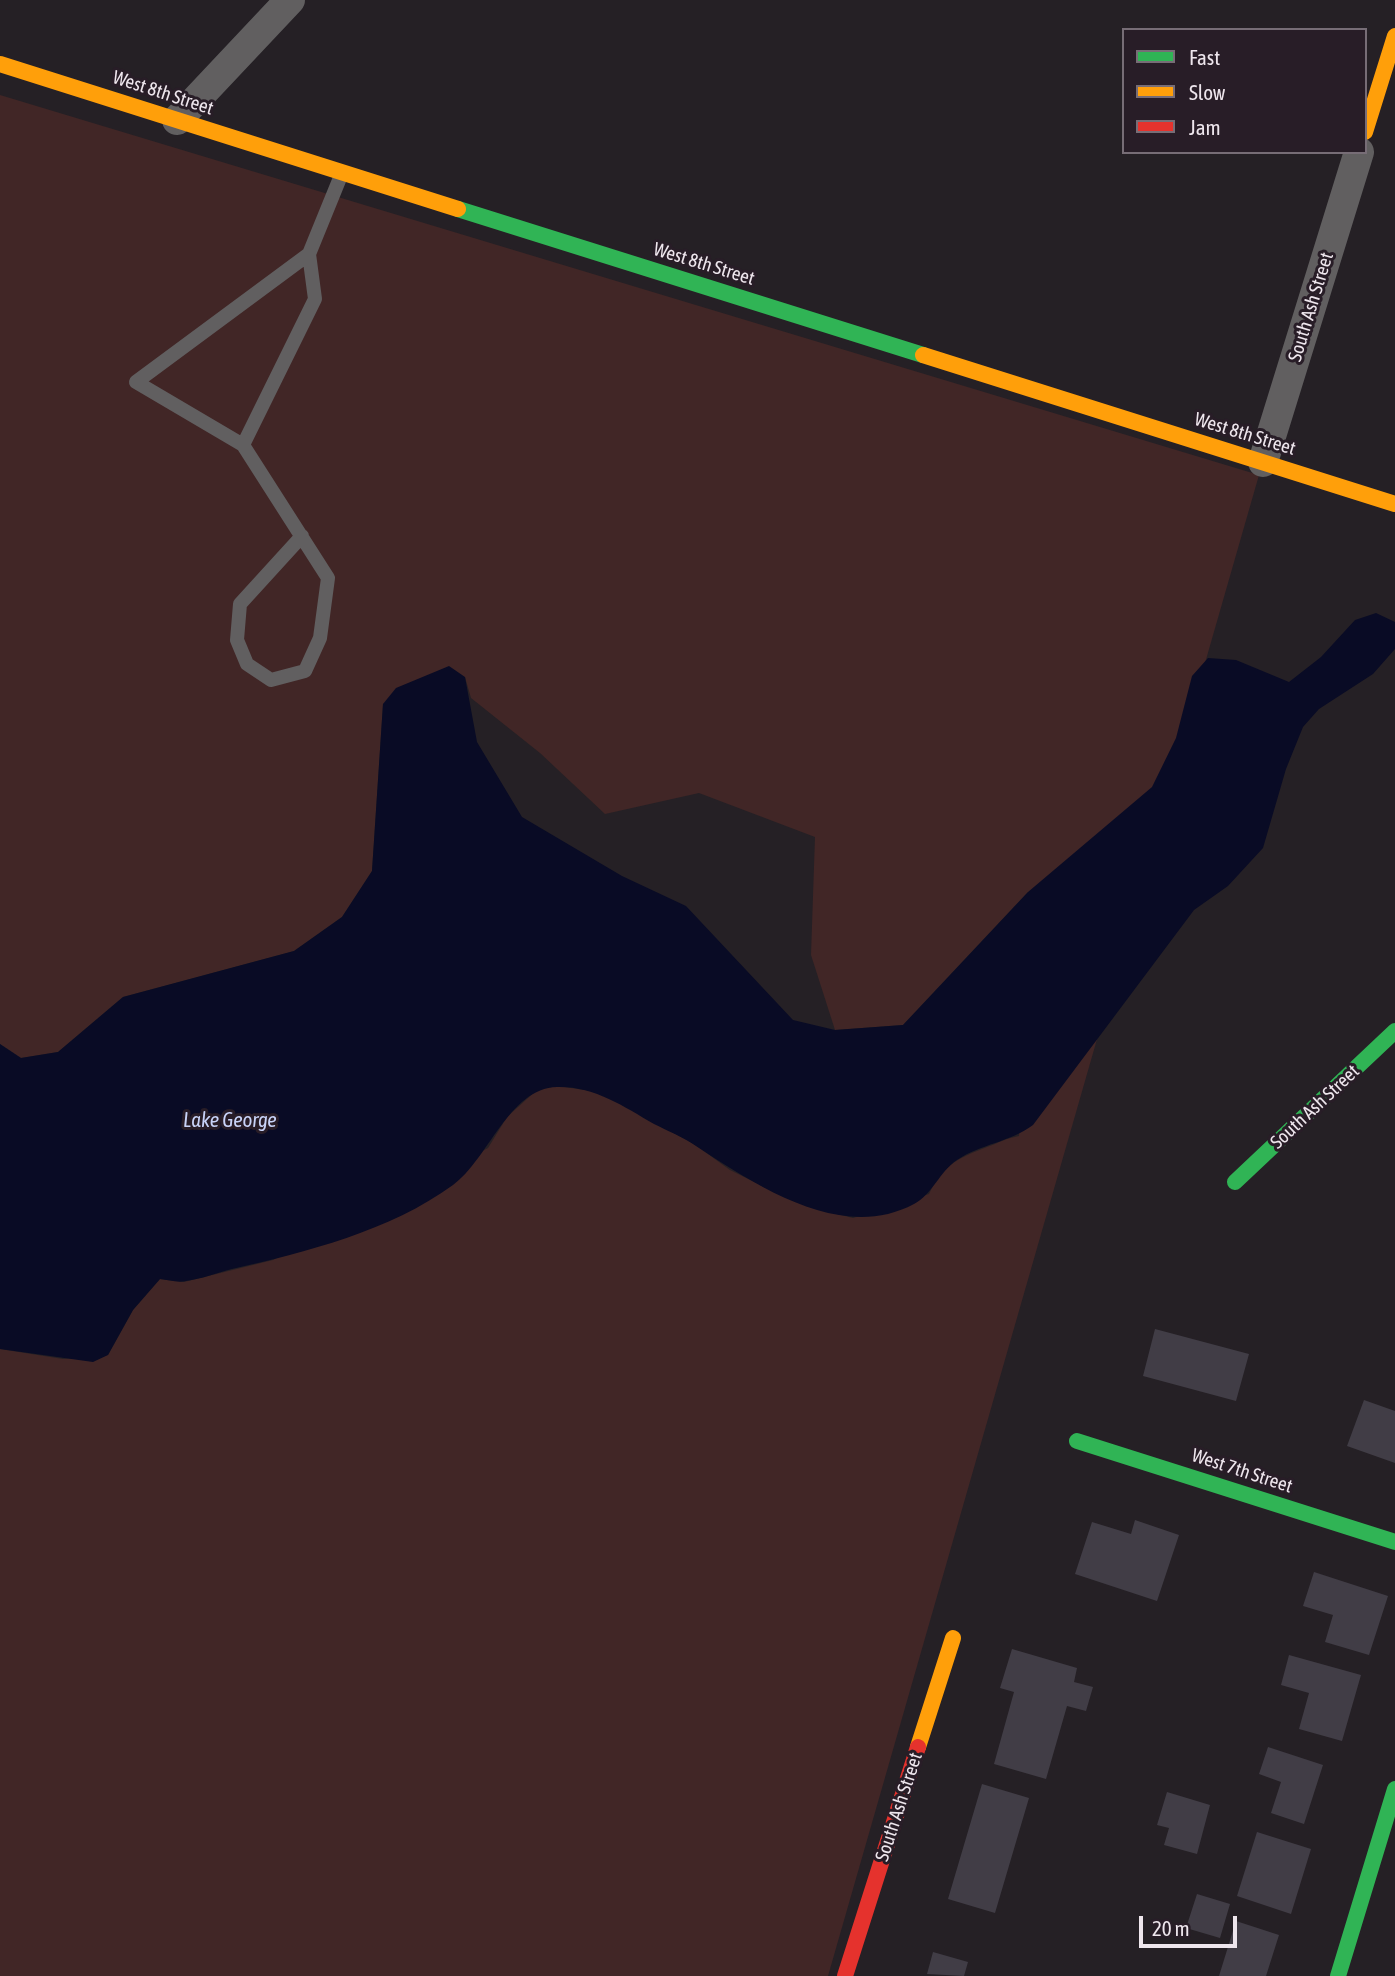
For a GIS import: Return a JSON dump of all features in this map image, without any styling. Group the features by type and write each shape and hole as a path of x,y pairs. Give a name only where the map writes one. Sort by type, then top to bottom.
{"street":[{"path":"177,120 290,0"},
{"path":"1367,126 1395,36"},
{"name":"West 8th Street","path":"0,64 1395,504"},
{"name":"South Ash Street","path":"1263,462 1358,154"},
{"name":"South Ash Street","path":"1235,1182 1395,1031"},
{"name":"West 7th Street","path":"1077,1441 1395,1542"},
{"name":"South Ash Street","path":"845,1976 953,1638"},
{"path":"1338,1976 1395,1789"}],"lane":[{"path":"243,445 315,299 309,254 342,172"},
{"path":"302,537 240,604 237,640 247,664 271,680 305,671 320,638 328,578 302,537 243,445 135,382 309,254"}],"shaded area":[{"path":"0,95 1259,475 828,1976 0,1976 0,1349 63,1359 108,1355 133,1310 160,1279 184,1282 273,1260 488,1148 507,1117 538,1089 558,1086 591,1091 617,1101 694,1144 730,1170 791,1200 829,1212 853,1218 929,1194 940,1176 953,1163 1019,1136 1028,892 903,1025 835,1030 811,955 815,837 699,793 605,814 540,753 471,698 465,677 383,704 372,871 342,917 294,951 123,997 58,1052 21,1058 0,1044"}],"water":[{"name":"Lake George","path":"1376,613 1395,622 1395,649 1373,674 1319,709 1303,727 1286,769 1263,848 1228,886 1194,910 1033,1125 957,1160 926,1195 914,1204 886,1214 858,1217 829,1213 800,1204 772,1192 686,1140 608,1098 583,1090 557,1087 540,1090 525,1099 500,1127 466,1174 453,1185 402,1215 347,1238 289,1255 192,1280 180,1282 160,1279 133,1310 108,1355 93,1362 0,1349 0,1044 21,1058 58,1052 123,997 294,951 342,917 372,871 383,704 396,688 449,666 465,677 477,742 522,817 622,876 686,906 793,1020 835,1030 903,1025 1028,892 1152,787 1176,738 1192,676 1208,658 1236,660 1289,682 1321,657 1355,620"}],"building":[{"path":"1155,1329 1249,1354 1236,1401 1143,1376"},
{"path":"1364,1400 1395,1411 1395,1463 1347,1446"},
{"path":"1135,1520 1179,1535 1157,1601 1075,1574 1092,1522 1131,1534"},
{"path":"1314,1572 1388,1596 1369,1655 1325,1642 1333,1615 1303,1606"},
{"path":"1012,1649 1077,1668 1074,1682 1093,1687 1086,1711 1067,1706 1046,1779 994,1764 1014,1692 1000,1688"},
{"path":"1289,1655 1361,1675 1342,1741 1299,1729 1309,1693 1281,1685"},
{"path":"1268,1747 1323,1765 1304,1824 1271,1813 1281,1782 1259,1774"},
{"path":"982,1784 1029,1798 995,1913 948,1899"},
{"path":"1167,1792 1210,1805 1197,1854 1164,1845 1169,1828 1157,1825"},
{"path":"1257,1832 1311,1849 1291,1914 1237,1896"},
{"path":"1197,1894 1230,1904 1220,1938 1186,1928"},
{"path":"1236,1921 1279,1935 1266,1976 1219,1976"},
{"path":"933,1952 968,1962 964,1976 927,1974"}],"traffic: fast":[{"path":"458,209 923,355"},
{"path":"1235,1182 1395,1031"},
{"path":"1077,1441 1395,1542"},
{"path":"1338,1976 1395,1789"}],"traffic: slow":[{"path":"1367,126 1395,36"},
{"path":"0,64 458,209"},
{"path":"923,355 1395,504"},
{"path":"918,1747 953,1638"}],"traffic: jam":[{"path":"845,1976 918,1747"}]}
